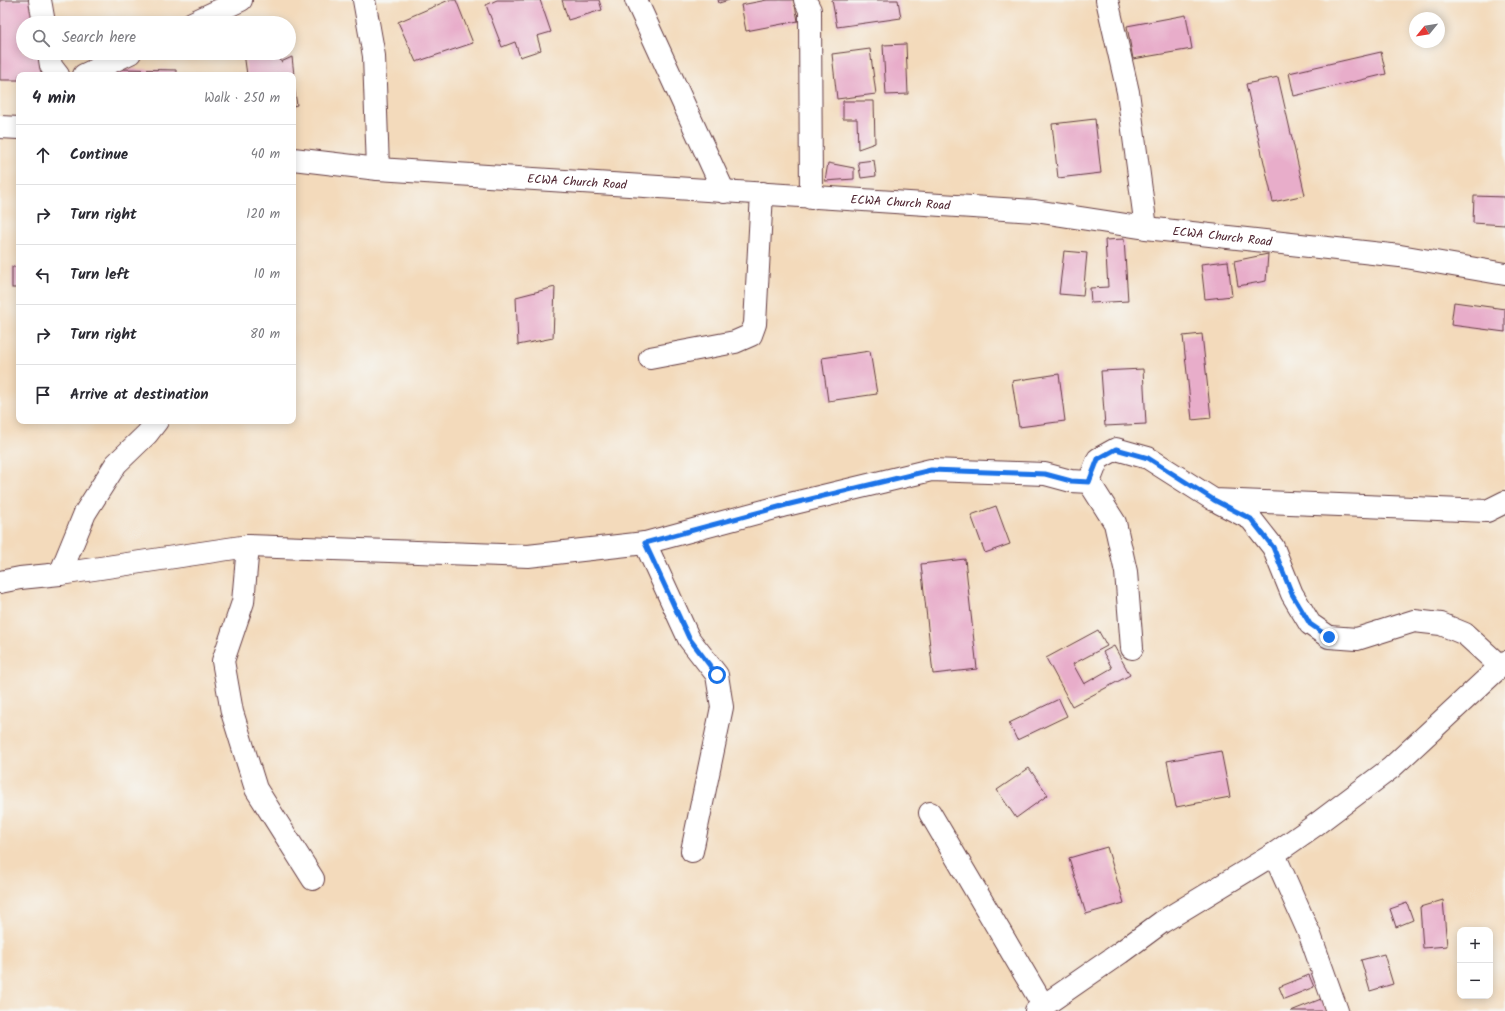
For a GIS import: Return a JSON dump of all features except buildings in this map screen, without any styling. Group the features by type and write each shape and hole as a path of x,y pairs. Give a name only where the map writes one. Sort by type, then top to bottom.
{"street":[{"path":"40,0 43,16"},
{"path":"200,16 211,6 240,0"},
{"path":"364,0 374,56 378,169"},
{"path":"636,0 724,192"},
{"path":"805,0 810,10 811,198"},
{"path":"1107,0 1128,92 1146,228"},
{"path":"50,60 51,66 56,72"},
{"path":"90,72 115,60"},
{"path":"0,127 16,128"},
{"name":"ECWA Church Road","path":"296,159 378,169 1035,212 1146,228 1400,256 1505,274"},
{"path":"650,358 735,342 751,335 755,324 762,194"},
{"path":"60,574 86,513 116,464 147,434 155,424"},
{"path":"930,813 1040,1008 1120,954 1162,922 1274,854 1391,768 1502,664 1465,634 1441,624 1414,621 1357,639 1329,637 1310,624 1292,594 1273,547 1251,519 1214,500 1148,458 1116,449 1098,459 1089,482"},
{"path":"0,582 248,546 528,556 645,543 786,505 931,470 1045,474 1071,481 1089,482"},
{"path":"1089,482 1115,523 1126,572 1132,648"},
{"path":"1214,500 1487,511 1505,502"},
{"path":"645,543 689,638 717,675 722,707 692,851"},
{"path":"248,546 243,602 223,661 231,705 256,789 313,879"},
{"path":"1274,854 1310,935 1337,1011"}],"route":[{"path":"717,675 689,638 645,543 786,505 931,470 1045,474 1071,481 1089,482 1098,459 1116,449 1148,458 1214,500 1251,519 1273,547 1292,594 1310,624 1329,637"}]}
